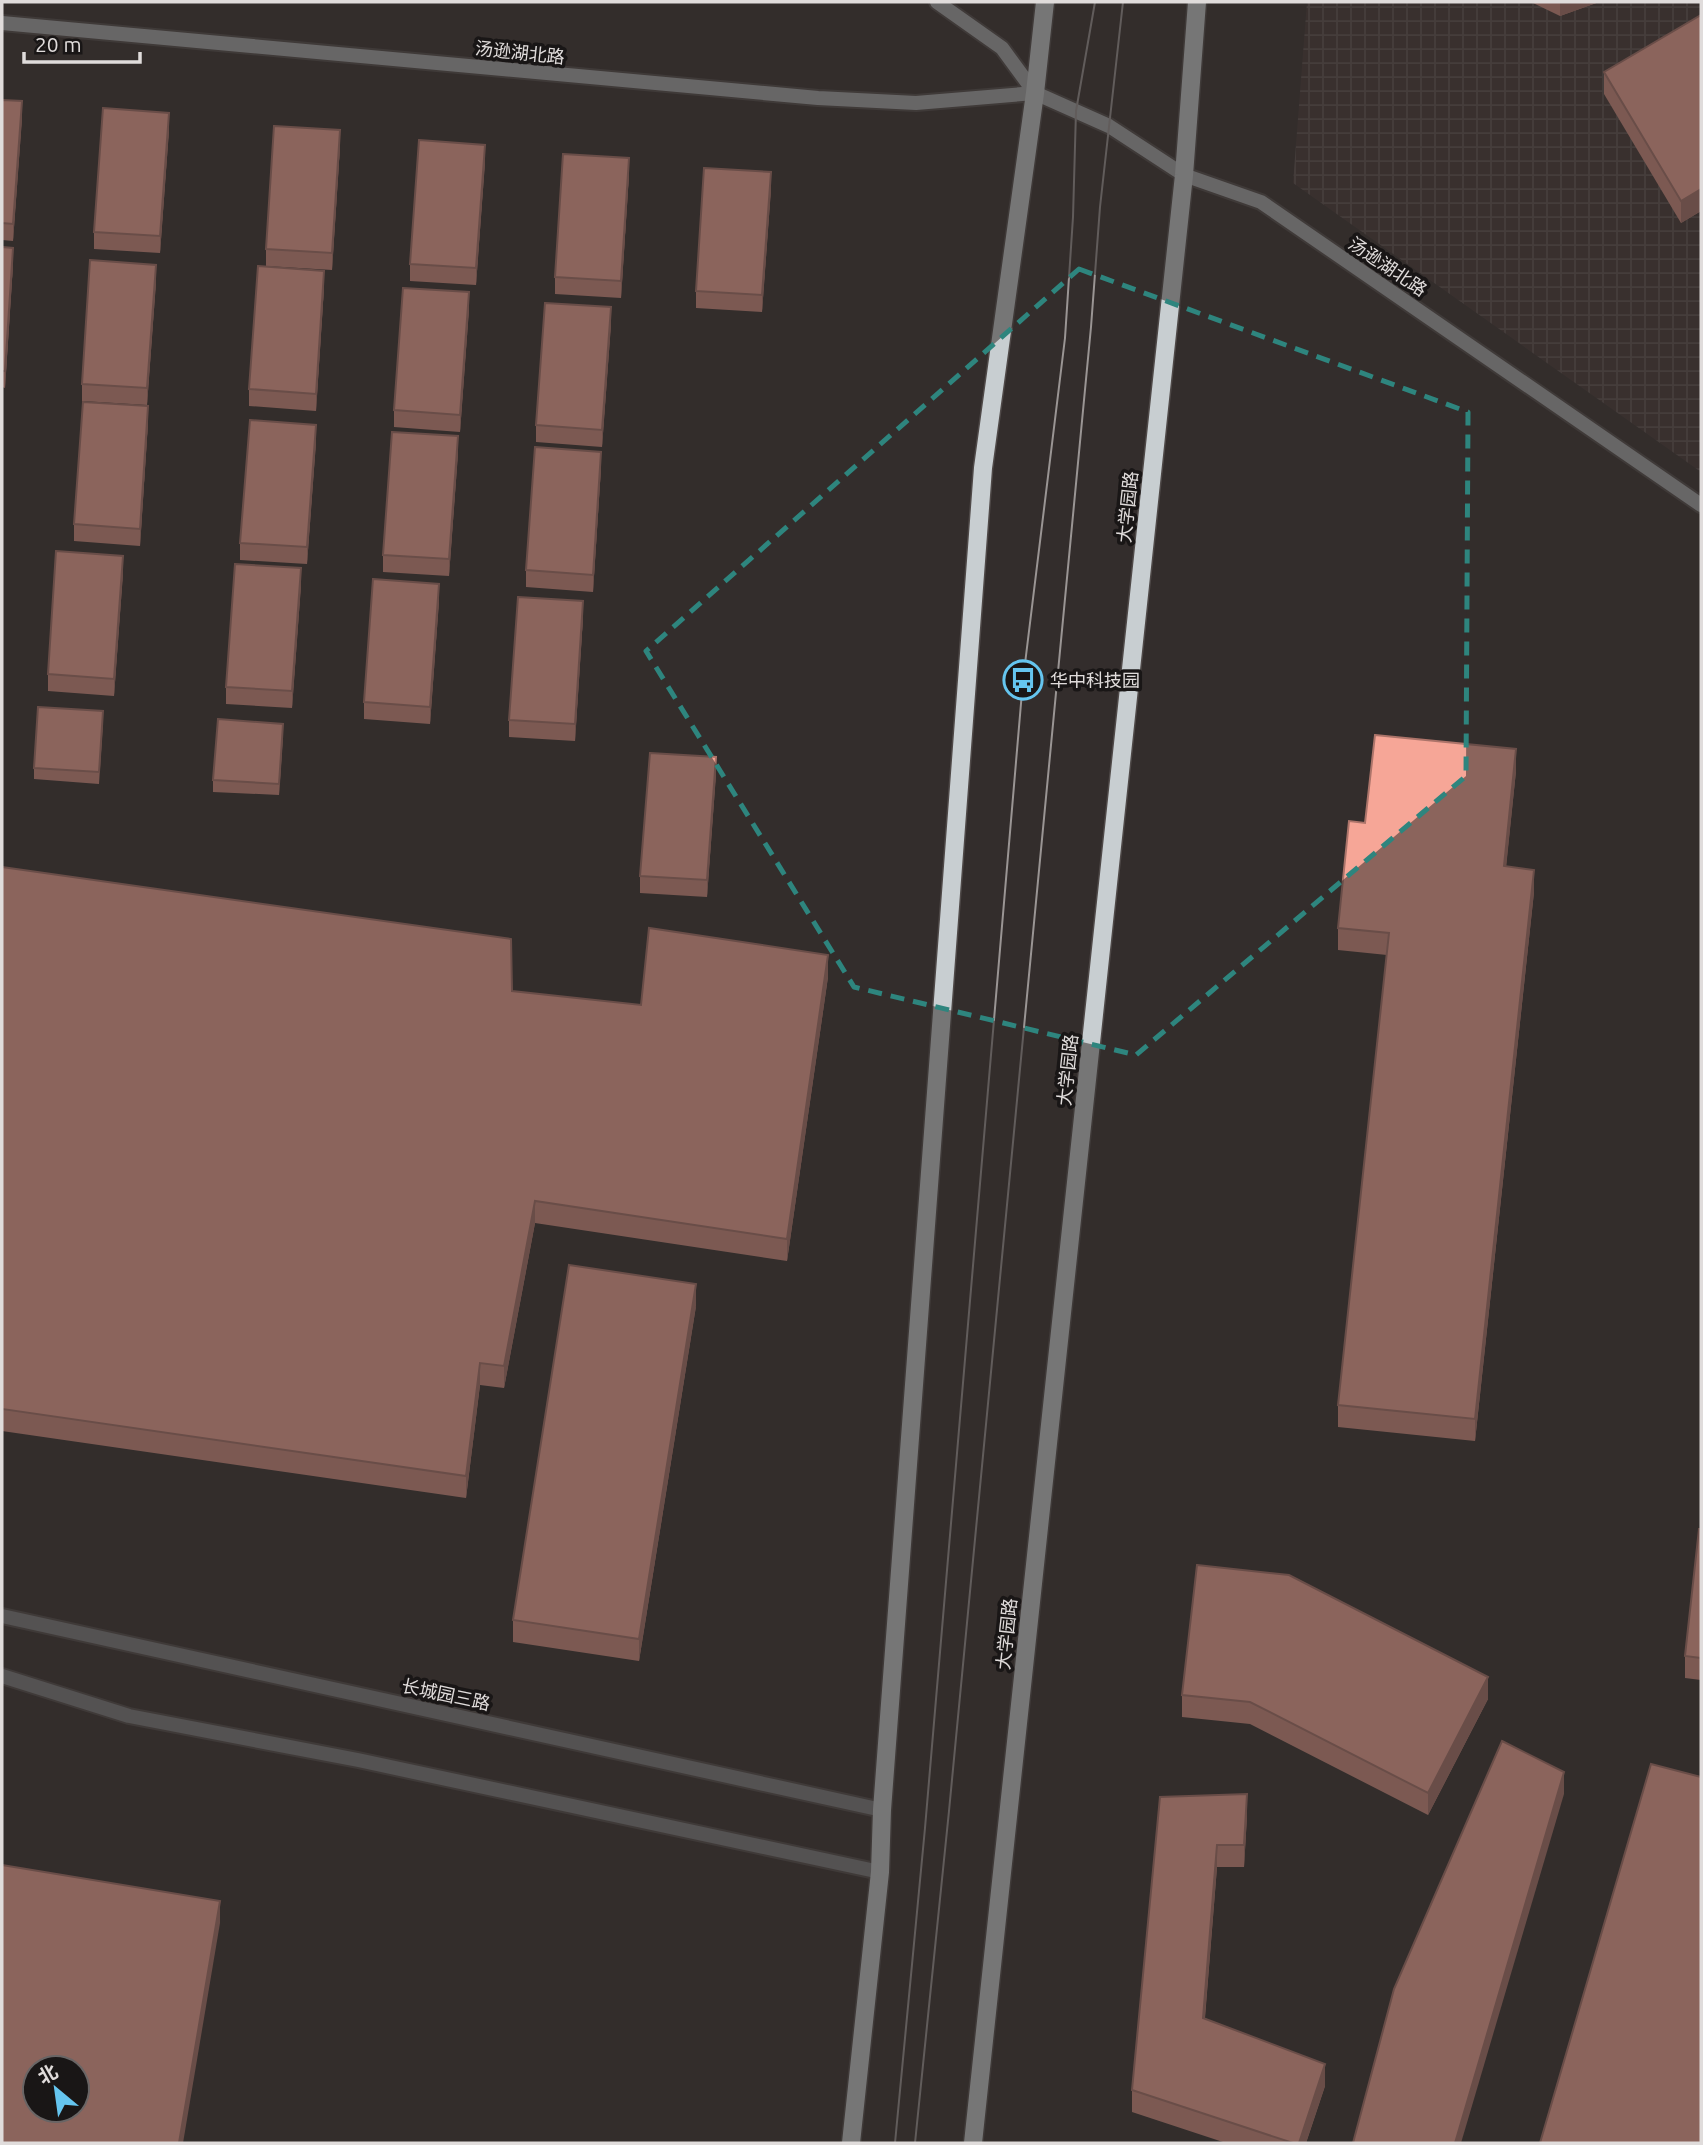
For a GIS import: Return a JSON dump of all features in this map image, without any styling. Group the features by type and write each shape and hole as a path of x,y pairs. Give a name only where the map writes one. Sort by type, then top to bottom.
{"main road":[{"name":"汤逊湖北路","path":"937,2 1002,48 1035,93"},
{"path":"851,2143 880,1872 882,1810 983,468 1045,2"},
{"name":"大学园路","path":"973,2143 1184,175 1197,2"},
{"name":"汤逊湖北路","path":"2,23 818,98 916,103 1035,93 1109,126 1184,175 1261,202 1701,505"}],"street":[{"name":"长城园三路","path":"2,1616 882,1810"},
{"path":"2,1676 129,1716 358,1760 880,1872"}],"highlighted area":[{"path":"1079,269 1468,412 1466,776 1136,1055 854,987 646,651"}],"shaded area":[{"path":"1307,2 1701,2 1701,472 1293,183"}],"building":[{"path":"1701,15 1701,189 1681,201 1604,72"},
{"path":"2,100 22,101 13,224 2,223"},
{"path":"103,108 169,113 160,236 94,232"},
{"path":"274,126 340,130 332,253 266,249"},
{"path":"419,140 485,145 476,268 410,264"},
{"path":"563,154 629,158 621,281 555,277"},
{"path":"704,168 771,172 762,295 696,291"},
{"path":"2,247 13,248 5,371 2,371"},
{"path":"90,260 156,265 147,388 82,384"},
{"path":"258,266 324,271 316,394 249,389"},
{"path":"403,288 469,292 460,415 394,410"},
{"path":"545,303 611,307 602,430 536,425"},
{"path":"83,402 148,406 140,529 74,524"},
{"path":"250,420 316,425 307,547 240,543"},
{"path":"392,432 458,436 449,559 383,555"},
{"path":"535,447 601,452 593,575 526,570"},
{"path":"56,551 123,556 114,679 48,674"},
{"path":"235,564 301,568 292,691 226,687"},
{"path":"373,579 439,584 430,707 364,702"},
{"path":"518,597 583,601 575,724 509,720"},
{"path":"38,707 103,711 99,772 34,768"},
{"path":"218,719 283,724 279,784 213,780"},
{"path":"1375,735 1516,749 1504,866 1534,870 1475,1419 1338,1405 1389,933 1338,928 1349,821 1365,823"},
{"path":"650,753 716,757 707,880 640,876"},
{"path":"2,867 511,939 512,991 641,1005 649,928 828,955 787,1239 535,1201 504,1366 480,1363 466,1476 2,1409"},
{"path":"569,1265 696,1284 639,1639 513,1620"},
{"path":"1701,1529 1701,1658 1685,1656"},
{"path":"1197,1565 1289,1575 1488,1677 1428,1793 1250,1702 1182,1695"},
{"path":"1502,1741 1564,1772 1455,2143 1353,2143 1394,1989"},
{"path":"1651,1764 1701,1777 1701,2143 1540,2143"},
{"path":"1247,1794 1244,1845 1217,1845 1203,2018 1325,2064 1299,2143 1132,2090 1160,1797"},
{"path":"2,1865 220,1901 179,2143 2,2143"}],"tram line":[{"path":"895,2143 925,1828 1023,680 1065,338 1073,217 1076,111 1095,2"},
{"path":"915,2143 1091,327 1100,207 1123,2"}],"place":[{"name":"华中科技园","path":"1023,680"}]}
